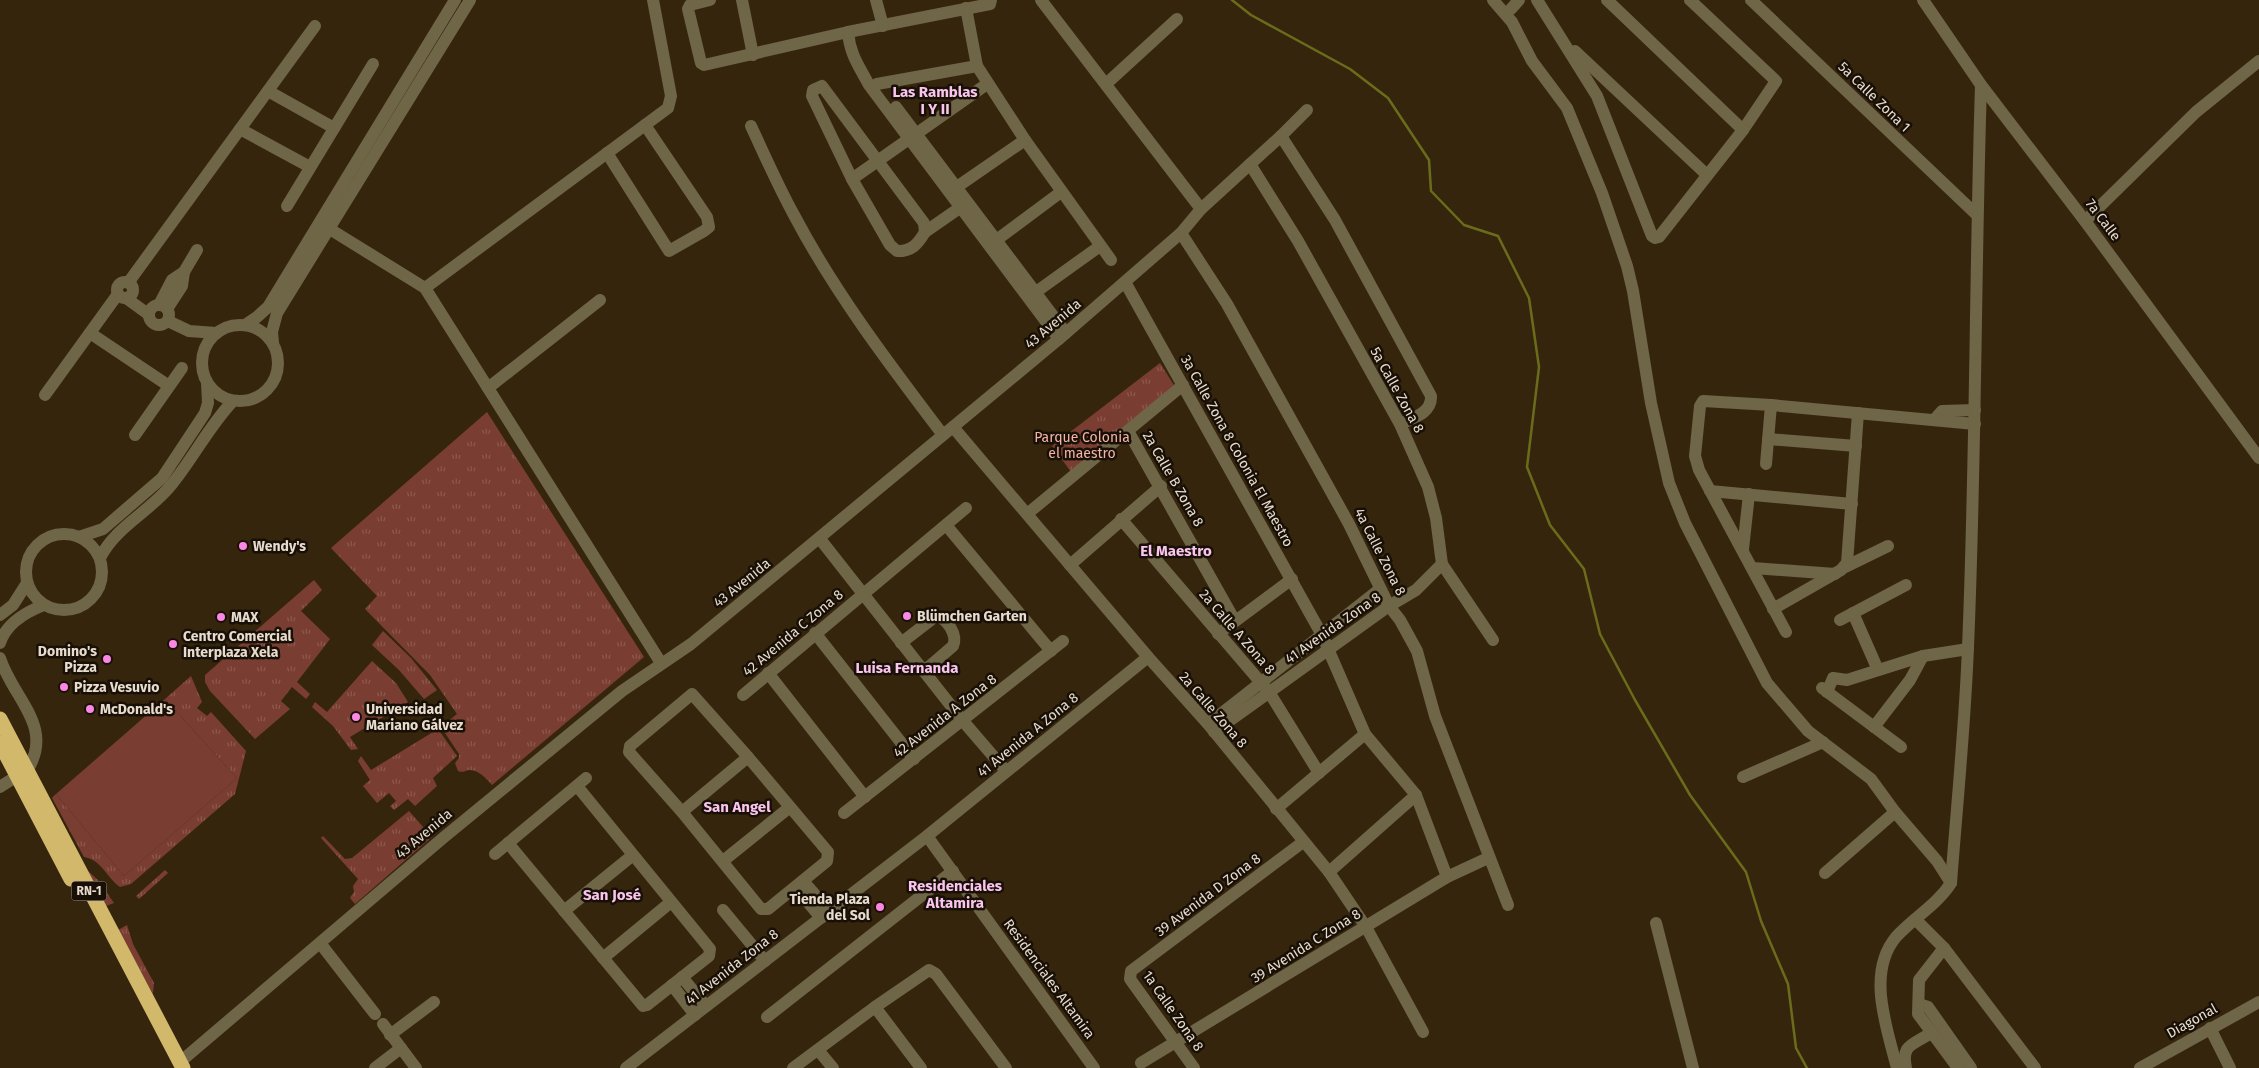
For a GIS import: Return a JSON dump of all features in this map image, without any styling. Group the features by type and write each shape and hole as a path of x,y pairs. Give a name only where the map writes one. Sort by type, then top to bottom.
{"highway":[{"name":"RN-1","path":"0,719 22,774 178,1066"},
{"name":"RN-1","path":"0,743 22,774"}],"street":[{"path":"272,342 273,327 277,313 325,225 456,0"},
{"path":"245,325 268,307 325,225 470,0"},
{"path":"425,288 665,110 671,99 653,0"},
{"path":"710,0 690,4 688,8 700,63 704,65 848,32 990,4 991,0"},
{"path":"742,0 753,55"},
{"path":"876,0 883,26"},
{"path":"1493,0 1512,22 1532,61 1567,108 1602,193 1627,266 1657,434 1676,505 1767,683 1808,731 1871,779 1895,812 1937,861 1951,883"},
{"path":"1537,0 1597,96 1652,236 1659,237 1743,130 1776,82 1690,0"},
{"path":"1607,0 1743,130"},
{"name":"5a Calle Zona 1","path":"1751,0 1977,215"},
{"name":"7a Calle","path":"1923,0 1981,85 2085,221 2259,458"},
{"path":"1045,2 1200,209"},
{"path":"966,8 976,66 1061,192 1111,260"},
{"path":"1106,84 1177,19"},
{"path":"45,395 90,333 126,292 315,26"},
{"path":"848,32 850,50 855,62 872,81"},
{"path":"1564,41 1707,175"},
{"path":"2085,221 2196,112 2259,61"},
{"path":"287,206 373,64"},
{"path":"872,81 976,66"},
{"path":"872,81 869,85 914,136 1062,336"},
{"path":"852,179 987,84"},
{"path":"1897,1068 1882,1011 1881,982 1885,958 1896,938 1943,895 1951,883 1968,649 1975,424 1977,215 1981,85"},
{"path":"925,232 924,223 827,91 822,86 813,90 812,96 852,179 890,245 897,251 913,248 920,242 925,232 961,206"},
{"path":"268,91 334,128"},
{"name":"43 Avenida","path":"178,1066 443,838 622,691 691,644 820,539 1062,336 1181,233 1200,209 1307,110"},
{"path":"607,153 669,251 704,231 709,227 707,217 645,125"},
{"name":"2a Calle Zona 8","path":"751,126 794,216 873,341 948,431 1027,514 1211,728 1329,872 1366,927 1423,1032"},
{"path":"240,129 310,167"},
{"path":"1281,136 1335,220 1431,396 1428,408 1400,424"},
{"path":"954,189 1025,140"},
{"name":"5a Calle Zona 8","path":"1250,164 1298,240 1400,424 1428,487 1436,518 1442,564 1493,640"},
{"path":"954,189 961,206 993,242"},
{"path":"993,242 1061,192"},
{"path":"325,225 425,288 661,663"},
{"name":"4a Calle Zona 8","path":"1181,233 1227,304 1353,531 1389,606 1417,651 1435,716 1488,858 1508,905"},
{"path":"1032,295 1100,246"},
{"path":"159,311 172,280 184,272 198,250"},
{"name":"3a Calle Zona 8 Colonia El Maestro","path":"1125,282 1330,648 1365,734 1416,794 1447,877"},
{"path":"126,292 189,331 202,354"},
{"path":"488,388 600,300"},
{"path":"79,537 103,529 162,478 205,413 208,403 207,383 202,369 202,354 207,342 216,333 230,326 245,325 260,331 272,342 278,356 278,371 272,384 262,395 248,400 233,401 218,394 207,383"},
{"path":"189,331 216,333"},
{"path":"90,333 169,386"},
{"path":"135,435 182,368"},
{"path":"1027,514 1184,385"},
{"path":"100,558 114,537 171,486 221,413 233,401"},
{"path":"1786,632 1699,470 1695,456 1702,401 1858,412 1975,424"},
{"path":"1766,464 1771,405"},
{"path":"1934,420 1942,411 1975,410"},
{"path":"1840,570 1848,560 1858,412"},
{"name":"2a Calle B Zona 8","path":"1128,431 1161,486 1236,621"},
{"path":"1768,439 1856,446"},
{"path":"1070,565 1161,486"},
{"path":"1710,490 1852,504"},
{"path":"1743,549 1749,494"},
{"name":"42 Avenida C Zona 8","path":"743,695 966,508"},
{"name":"2a Calle A Zona 8","path":"1121,520 1269,692 1319,773"},
{"path":"946,525 1050,651"},
{"path":"57,534 68,534 88,542 100,558 103,572 101,585 94,597 83,606 70,611 56,610 44,605 33,596 27,583 26,568 31,552 38,544 57,534"},
{"path":"820,539 963,721 1006,771"},
{"path":"1773,609 1840,570 1888,546"},
{"name":"41 Avenida Zona 8","path":"1211,728 1269,692 1389,606 1416,590 1442,564"},
{"path":"1752,568 1840,570"},
{"path":"1218,634 1292,579"},
{"path":"0,615 14,605 27,583"},
{"path":"1840,620 1906,585"},
{"name":"41 Avenida Zona 8","path":"1211,728 1260,681 1380,589"},
{"path":"0,643 2,637 21,616 44,605"},
{"path":"1853,613 1878,670"},
{"path":"902,643 936,616 941,618 954,633 955,641 953,646 924,671"},
{"path":"815,633 914,760"},
{"name":"42 Avenida A Zona 8","path":"844,813 914,760 1063,641"},
{"path":"1901,747 1828,693 1833,678 1847,680 1923,656 1968,649"},
{"path":"1874,727 1910,680 1923,656"},
{"name":"41 Avenida A Zona 8","path":"927,836 1148,657"},
{"path":"0,658 36,731 37,750 22,774 0,787"},
{"path":"768,673 864,797"},
{"path":"689,696 696,696 790,807 828,852 829,857 800,885 768,909 761,909 628,749 689,696"},
{"path":"1276,809 1365,734"},
{"path":"1743,777 1823,742"},
{"path":"682,812 748,757"},
{"path":"495,854 508,843 581,782 633,855 710,949 710,953 647,1005 643,1006 508,843"},
{"path":"1329,872 1416,794"},
{"path":"723,862 790,807"},
{"path":"1825,873 1895,812"},
{"name":"41 Avenida Zona 8","path":"626,1068 927,836"},
{"name":"Residenciales Altamira","path":"927,836 1094,1068"},
{"name":"39 Avenida D Zona 8","path":"1131,971 1303,842"},
{"path":"564,911 633,855"},
{"name":"39 Avenida C Zona 8","path":"1141,1063 1447,877 1488,858"},
{"path":"767,1017 953,871"},
{"path":"800,885 825,915"},
{"path":"603,958 671,902"},
{"path":"723,910 765,961"},
{"path":"1916,920 1944,948 2035,1068"},
{"path":"1656,923 1693,1068"},
{"path":"320,943 416,1068"},
{"path":"1944,948 1919,980 1918,1014 1958,1068"},
{"path":"793,1068 924,972 932,970 1006,1068"},
{"name":"1a Calle Zona 8","path":"1131,971 1130,979 1194,1068"},
{"path":"682,977 706,1006"},
{"path":"672,985 695,1015"},
{"path":"383,1024 434,1002"},
{"name":"Diagonal","path":"2140,1068 2259,1002"},
{"path":"1919,1004 1928,1007 1971,1068"},
{"path":"875,1007 921,1068"},
{"path":"2210,1028 2230,1068"},
{"path":"1906,1068 1903,1055 1906,1049 1931,1033"},
{"path":"375,1068 401,1048"},
{"path":"818,1050 832,1068"}],"green space":[{"name":"Parque Colonia el maestro","path":"1160,363 1177,390 1074,476 1052,446"},
{"path":"487,412 644,657 492,785 476,771 458,771 455,763 459,758 459,754 441,727 457,714 430,675 365,609 377,596 331,548"},
{"path":"314,580 322,590 301,611 330,639 297,682 310,694 306,699 292,687 281,701 290,709 255,739 210,691 205,682 205,675"},
{"path":"383,631 411,658 437,690 424,699 399,670 372,645"},
{"path":"372,661 396,683 408,702 350,737 358,749 351,750 333,726 312,707 315,702 327,712"},
{"path":"191,676 202,702 197,708 207,716 211,712 246,751 235,794 131,884 120,887 100,865 84,857 52,798 56,794 124,876 237,778 165,699"},
{"path":"165,699 237,778 124,876 56,794"},
{"path":"438,729 457,756 433,778 437,786 415,806 408,799 394,810 390,806 396,801 389,793 377,803 363,786 370,780 358,761 361,756 371,770"},
{"path":"409,811 432,837 355,904 350,898 354,892 353,886 358,879 321,838 323,836 345,859 352,858"},
{"path":"165,870 168,873 139,899 136,896"},
{"path":"88,871 98,880 114,903 106,906"},
{"path":"127,925 133,944 154,983 153,994 118,930"}],"waterway":[{"path":"1232,0 1251,15 1350,69 1388,98 1429,160 1431,191 1464,225 1498,236 1529,298 1539,367 1527,467 1550,525 1584,569 1600,634 1635,700 1690,795 1746,872 1761,921 1788,984 1796,1048 1807,1068"}],"place":[{"name":"Wendy's","path":"243,546"},
{"name":"Blümchen Garten","path":"907,616"},
{"name":"MAX","path":"221,617"},
{"name":"Centro Comercial Interplaza Xela","path":"173,644"},
{"name":"Domino's Pizza","path":"107,659"},
{"name":"Pizza Vesuvio","path":"64,687"},
{"name":"McDonald's","path":"90,709"},
{"name":"Universidad Mariano Gálvez","path":"356,717"},
{"name":"Tienda Plaza del Sol","path":"880,907"}],"district":[{"name":"Las Ramblas I Y II","path":"935,100"},
{"name":"El Maestro","path":"1176,551"},
{"name":"Luisa Fernanda","path":"907,668"},
{"name":"San Angel","path":"737,807"},
{"name":"Residenciales Altamira","path":"955,894"},
{"name":"San José","path":"612,895"}]}
